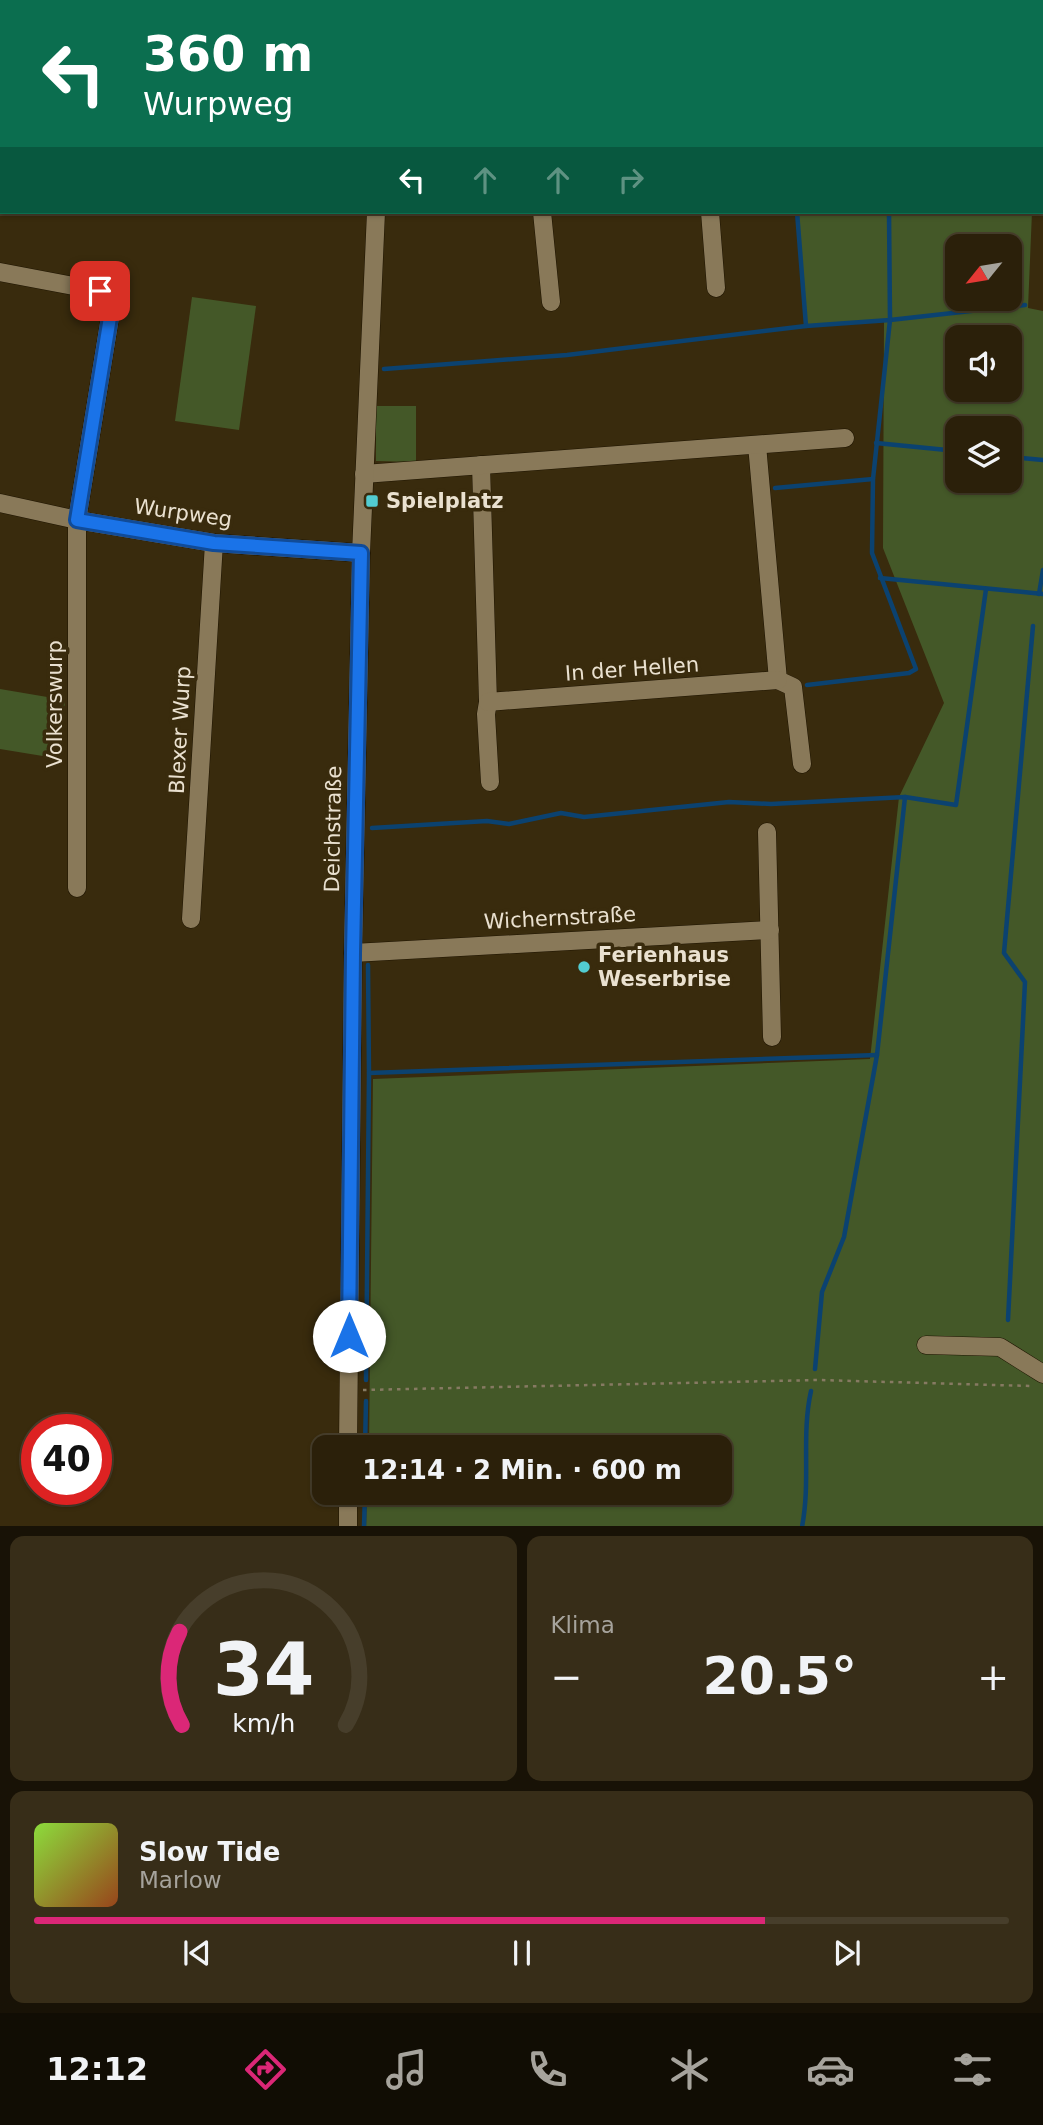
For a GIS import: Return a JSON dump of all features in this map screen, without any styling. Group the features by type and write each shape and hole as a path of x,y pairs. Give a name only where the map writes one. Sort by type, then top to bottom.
{"street":[{"name":"Deichstraße","path":"348,1435 353,953 361,553 376,214"},
{"path":"542,214 551,302"},
{"path":"710,214 716,289"},
{"name":"Volkerswurp","path":"0,272 100,291 112,305 77,520 77,888"},
{"path":"364,474 845,438"},
{"path":"757,445 778,680 793,687 802,764"},
{"path":"481,465 490,782"},
{"name":"Wurpweg","path":"0,503 77,520 214,543 361,553"},
{"name":"Blexer Wurp","path":"191,919 214,543"},
{"name":"In der Hellen","path":"488,702 778,680"},
{"path":"767,832 772,1037"},
{"name":"Wichernstraße","path":"353,953 770,930"},
{"path":"926,1345 1000,1347 1043,1374"},
{"path":"348,1505 348,1526"}],"path":[{"path":"349,1390 818,1380 1043,1386"}],"green space":[{"path":"797,214 1032,214 1028,308 1043,311 1043,1526 366,1526 367,1505 732,1505 732,1435 369,1435 373,1079 870,1059 899,797 944,703 883,548 884,322 806,326"},
{"path":"192,297 256,306 239,430 175,421"},
{"path":"376,406 416,406 416,462 376,461"},
{"path":"0,689 65,700 61,759 0,749"}],"waterway":[{"path":"797,214 806,326"},
{"path":"807,685 909,673 916,669 872,553 873,479 890,320 889,214"},
{"path":"384,369 567,355 806,326 1025,305"},
{"path":"876,443 945,450"},
{"path":"1022,458 1043,460"},
{"path":"775,488 873,479"},
{"path":"1039,594 1043,570"},
{"path":"880,578 1043,594"},
{"path":"372,828 487,821 509,824 561,813 584,817 729,802 771,804 905,797 956,805 986,589"},
{"path":"1008,1320 1025,982 1004,953 1033,626"},
{"path":"815,1369 822,1292 844,1237 877,1055 905,797"},
{"path":"368,965 369,1073"},
{"path":"366,1380 369,1073 877,1055"},
{"path":"802,1526 811,1391"},
{"path":"365,1435 366,1401"},
{"path":"364,1526 365,1505"}],"place":[{"name":"Spielplatz","path":"372,501"},
{"name":"Ferienhaus Weserbrise","path":"584,967"}],"route":[{"path":"100,291 112,305 77,520 214,543 361,553 349,1336"}]}
